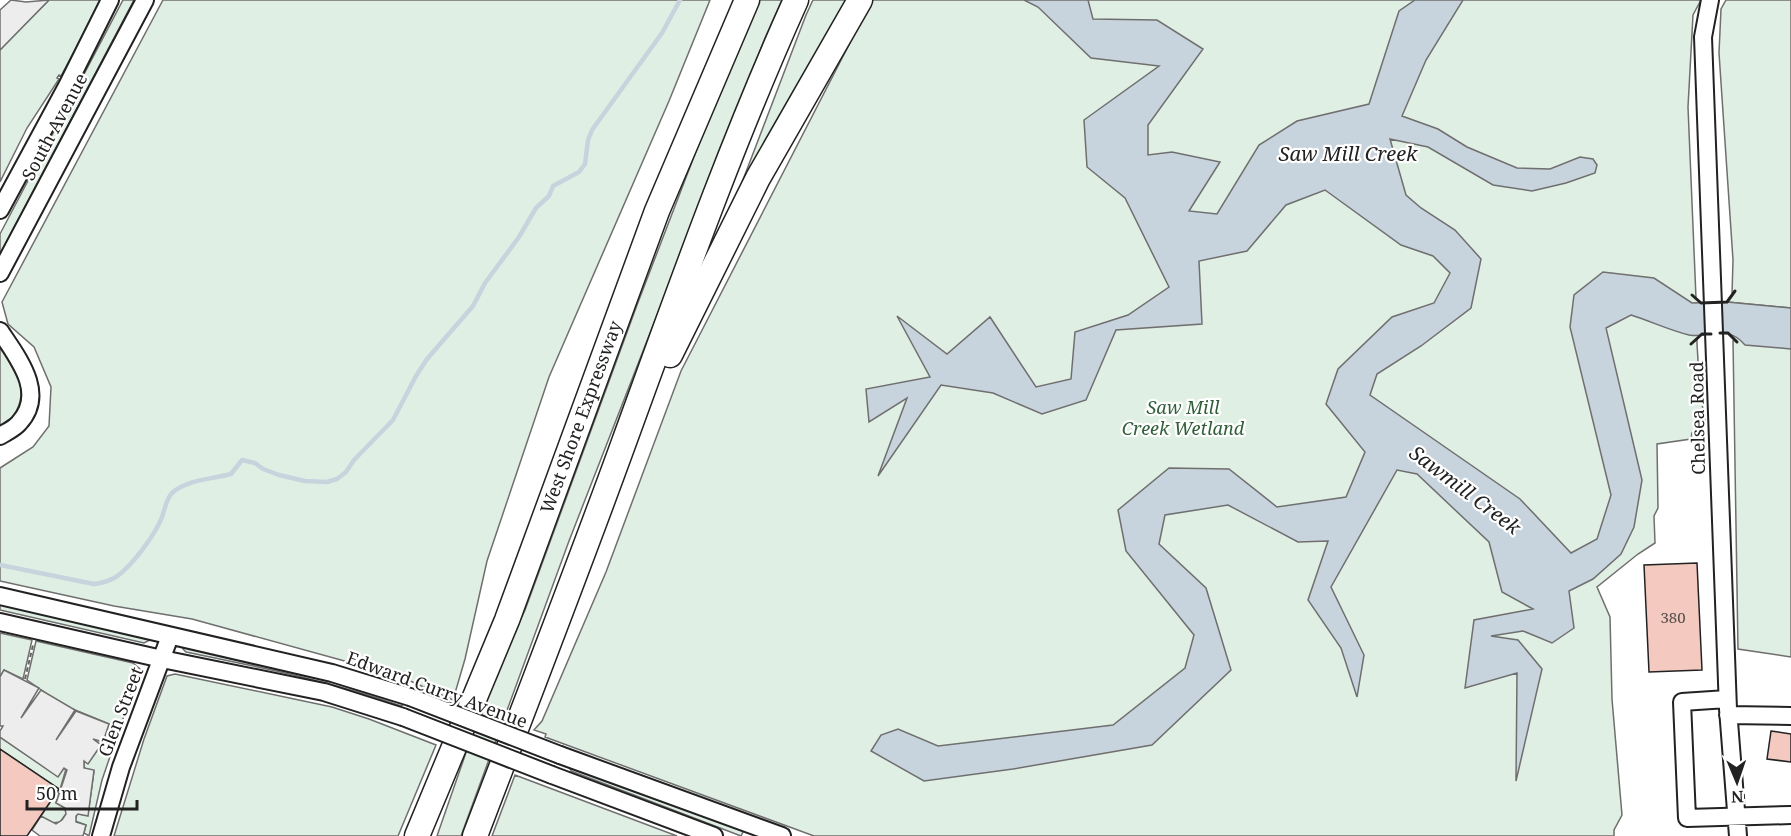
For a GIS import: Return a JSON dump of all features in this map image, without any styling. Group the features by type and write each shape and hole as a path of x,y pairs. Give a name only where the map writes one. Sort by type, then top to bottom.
{"highway":[{"path":"657,211 731,0"},
{"name":"West Shore Expressway","path":"417,836 507,620 657,211 747,0"},
{"path":"476,836 613,473 701,231 766,66 796,0"},
{"path":"613,473 758,178 860,0"}],"street":[{"name":"South Avenue","path":"0,210 67,86 110,0"},
{"name":"South Avenue","path":"0,273 145,0"},
{"name":"Chelsea Road","path":"1710,0 1703,37 1728,707 1738,836"},
{"path":"0,331 19,357 30,381 30,401 25,416 0,443"},
{"path":"0,436 18,425"},
{"name":"Edward Curry Avenue","path":"0,596 332,673 410,697 560,755 782,836"},
{"name":"Edward Curry Avenue","path":"0,622 162,659 324,692 403,717 714,836"},
{"name":"Glen Street","path":"101,836 121,767 170,636"},
{"path":"1791,716 1682,702 1687,818 1791,815"}],"path":[{"path":"25,679 35,639"}],"green space":[{"path":"49,0 102,0 61,76 57,78 59,79 27,128 0,182 0,50"},
{"path":"123,0 134,0 0,254 0,234"},
{"path":"163,0 710,0 669,101 549,377 487,561 465,659 453,700 399,676 192,619 114,606 0,581 0,468 33,447 49,426 51,387 34,347 8,324 2,302"},
{"path":"759,0 782,0 765,38 569,541 461,836 437,836 485,698 525,610 637,305 705,128"},
{"path":"813,0 853,0 736,198 806,15"},
{"name":"Saw Mill Creek Wetland","path":"872,0 1701,0 1693,15 1688,107 1696,298 1701,303 1696,303 1697,335 1702,334 1697,339 1697,344 1700,392 1705,421 1702,421 1702,431 1692,433 1691,439 1657,444 1658,508 1654,516 1655,543 1597,587 1610,617 1612,699 1622,815 1614,830 1614,836 814,836 545,737 546,734 534,730 542,721 606,572 681,371"},
{"path":"1726,0 1791,0 1791,308 1727,302 1732,295 1733,260 1719,53 1721,9"},
{"path":"1728,333 1738,337 1791,340 1791,657 1738,649 1733,341 1735,340"},
{"path":"0,346 19,378 21,399 10,419 0,429"},
{"path":"0,602 151,639 144,643 0,610"},
{"path":"0,633 32,640 23,679 4,670 0,677"},
{"path":"36,641 133,663 140,669 102,780 89,836 84,833 86,825 75,821 77,814 88,815 94,771 84,768 84,761 88,763 101,745 91,738 103,742 109,724 63,705 27,680"},
{"path":"183,646 292,668 404,704 401,706 321,682 186,652"},
{"path":"175,674 332,707 436,745 398,836 114,836 144,739 167,676"},
{"path":"0,737 58,776 63,769 66,769 56,803 65,808 66,814 60,822 51,823 41,816 59,789 0,749"},
{"path":"569,766 744,830 741,836 571,771"},
{"path":"515,775 677,836 492,836"}],"shaded area":[{"path":"11,0 26,2 49,0 0,50 0,10"},
{"path":"4,670 39,688 21,718 41,690 75,710 56,740 76,711 109,724 103,742 93,739 101,745 88,764 84,761 84,768 94,770 88,816 78,814 76,816 76,822 86,825 83,836 40,836 32,830 41,816 56,824 66,814 65,808 56,803 67,770 64,768 58,777 0,737 3,726 0,726 0,677"}],"water":[{"name":"Saw Mill Creek","path":"1024,0 1088,0 1093,19 1157,20 1203,49 1148,125 1148,155 1172,152 1220,162 1189,211 1217,214 1259,145 1297,121 1369,104 1399,11 1415,0 1463,0 1426,60 1402,116 1438,129 1467,147 1517,168 1550,169 1580,157 1593,159 1597,165 1595,173 1532,191 1493,185 1428,147 1390,139 1406,195 1421,208 1455,230 1481,259 1471,308 1421,346 1377,374 1370,395 1520,499 1571,553 1597,539 1611,495 1570,327 1574,295 1603,272 1654,278 1692,303 1727,302 1791,308 1791,349 1745,345 1738,338 1725,333 1689,335 1631,315 1606,328 1642,480 1634,527 1621,554 1593,579 1569,591 1574,628 1552,643 1523,631 1491,636 1518,640 1542,669 1516,781 1517,673 1465,688 1474,620 1533,609 1502,592 1489,542 1417,474 1397,470 1331,587 1364,655 1357,697 1341,648 1308,600 1328,541 1298,542 1228,505 1165,515 1159,544 1206,588 1231,670 1152,745 1013,769 924,781 871,751 881,735 898,729 938,746 1113,725 1185,668 1194,635 1126,551 1118,510 1169,468 1229,469 1277,507 1346,497 1365,452 1326,404 1338,369 1392,317 1434,303 1450,273 1433,256 1401,245 1325,190 1286,205 1247,251 1199,261 1202,324 1116,330 1086,400 1042,414 993,393 941,385 878,476 907,398 869,422 866,389 930,377 897,316 947,354 990,317 1036,387 1071,379 1075,332 1128,315 1169,287 1125,198 1087,167 1084,120 1159,66 1091,58 1038,7"}],"building":[{"path":"1697,563 1702,670 1649,672 1644,565"},
{"path":"1771,731 1791,734 1791,762 1767,759"},
{"path":"0,749 59,789 27,836 0,836"}],"waterway":[{"path":"0,565 94,584 111,580 136,558 159,524 171,494 186,484 231,474 242,460 255,463 279,475 305,481 327,482 337,479 346,472 354,460 393,420 427,359 473,306 485,283 519,237 536,208 549,196 553,186 579,172 585,164 588,140 592,130 662,33 680,0"}],"wall":[{"path":"1692,295 1701,303 1727,302 1735,291"},
{"path":"1720,333 1728,333 1737,342"},
{"path":"1691,344 1702,334 1711,334"}],"water label":[{"name":"Sawmill Creek","path":"1465,490"}]}
